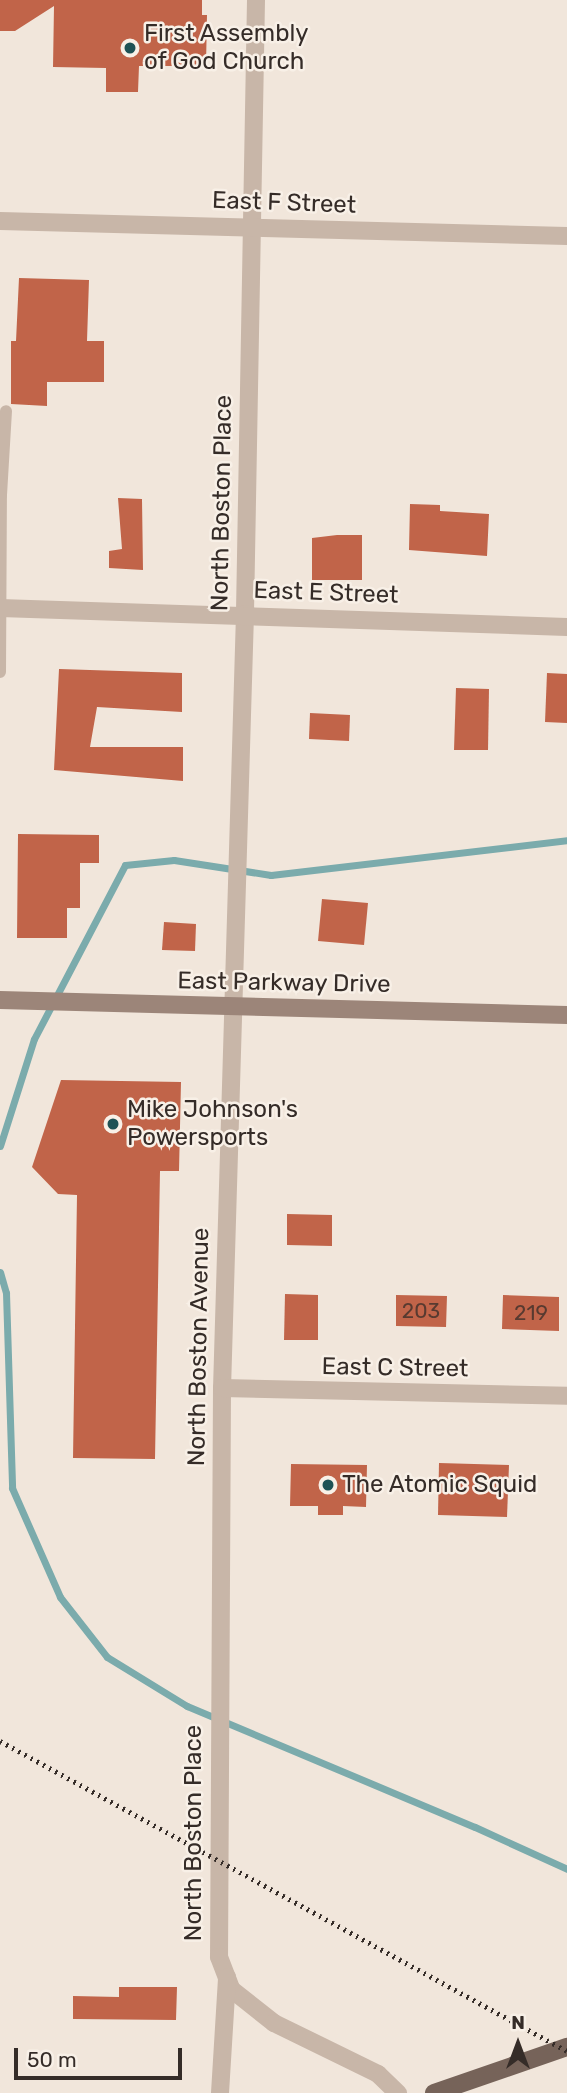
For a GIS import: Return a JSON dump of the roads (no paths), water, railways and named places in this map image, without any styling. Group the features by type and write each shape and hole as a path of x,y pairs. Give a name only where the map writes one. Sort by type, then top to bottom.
{"main road":[{"name":"East Parkway Drive","path":"0,1000 567,1015"},
{"path":"434,2093 567,2047"}],"street":[{"name":"North Boston Place","path":"232,1007 245,614 256,0"},
{"name":"East F Street","path":"0,221 567,236"},
{"name":"East E Street","path":"1,608 245,614 567,627"},
{"name":"North Boston Avenue","path":"218,1688 222,1388 232,1007"},
{"name":"East C Street","path":"222,1388 567,1396"},
{"name":"North Boston Place","path":"218,1688 219,1957 231,1989 274,2023 378,2074 397,2093"},
{"path":"220,2093 227,1977"}],"lane":[{"path":"0,672 1,495 6,411"}],"waterway":[{"path":"0,1146 34,1039 125,865 174,860 271,875 567,840"},
{"path":"0,1272 6,1293 12,1488 60,1597 107,1657 187,1706 475,1827 567,1869"}],"railway":[{"path":"0,1741 567,2051"}],"place":[{"name":"First Assembly of God Church","path":"130,48"},
{"name":"Mike Johnson's Powersports","path":"113,1124"},
{"name":"The Atomic Squid","path":"328,1485"}]}
